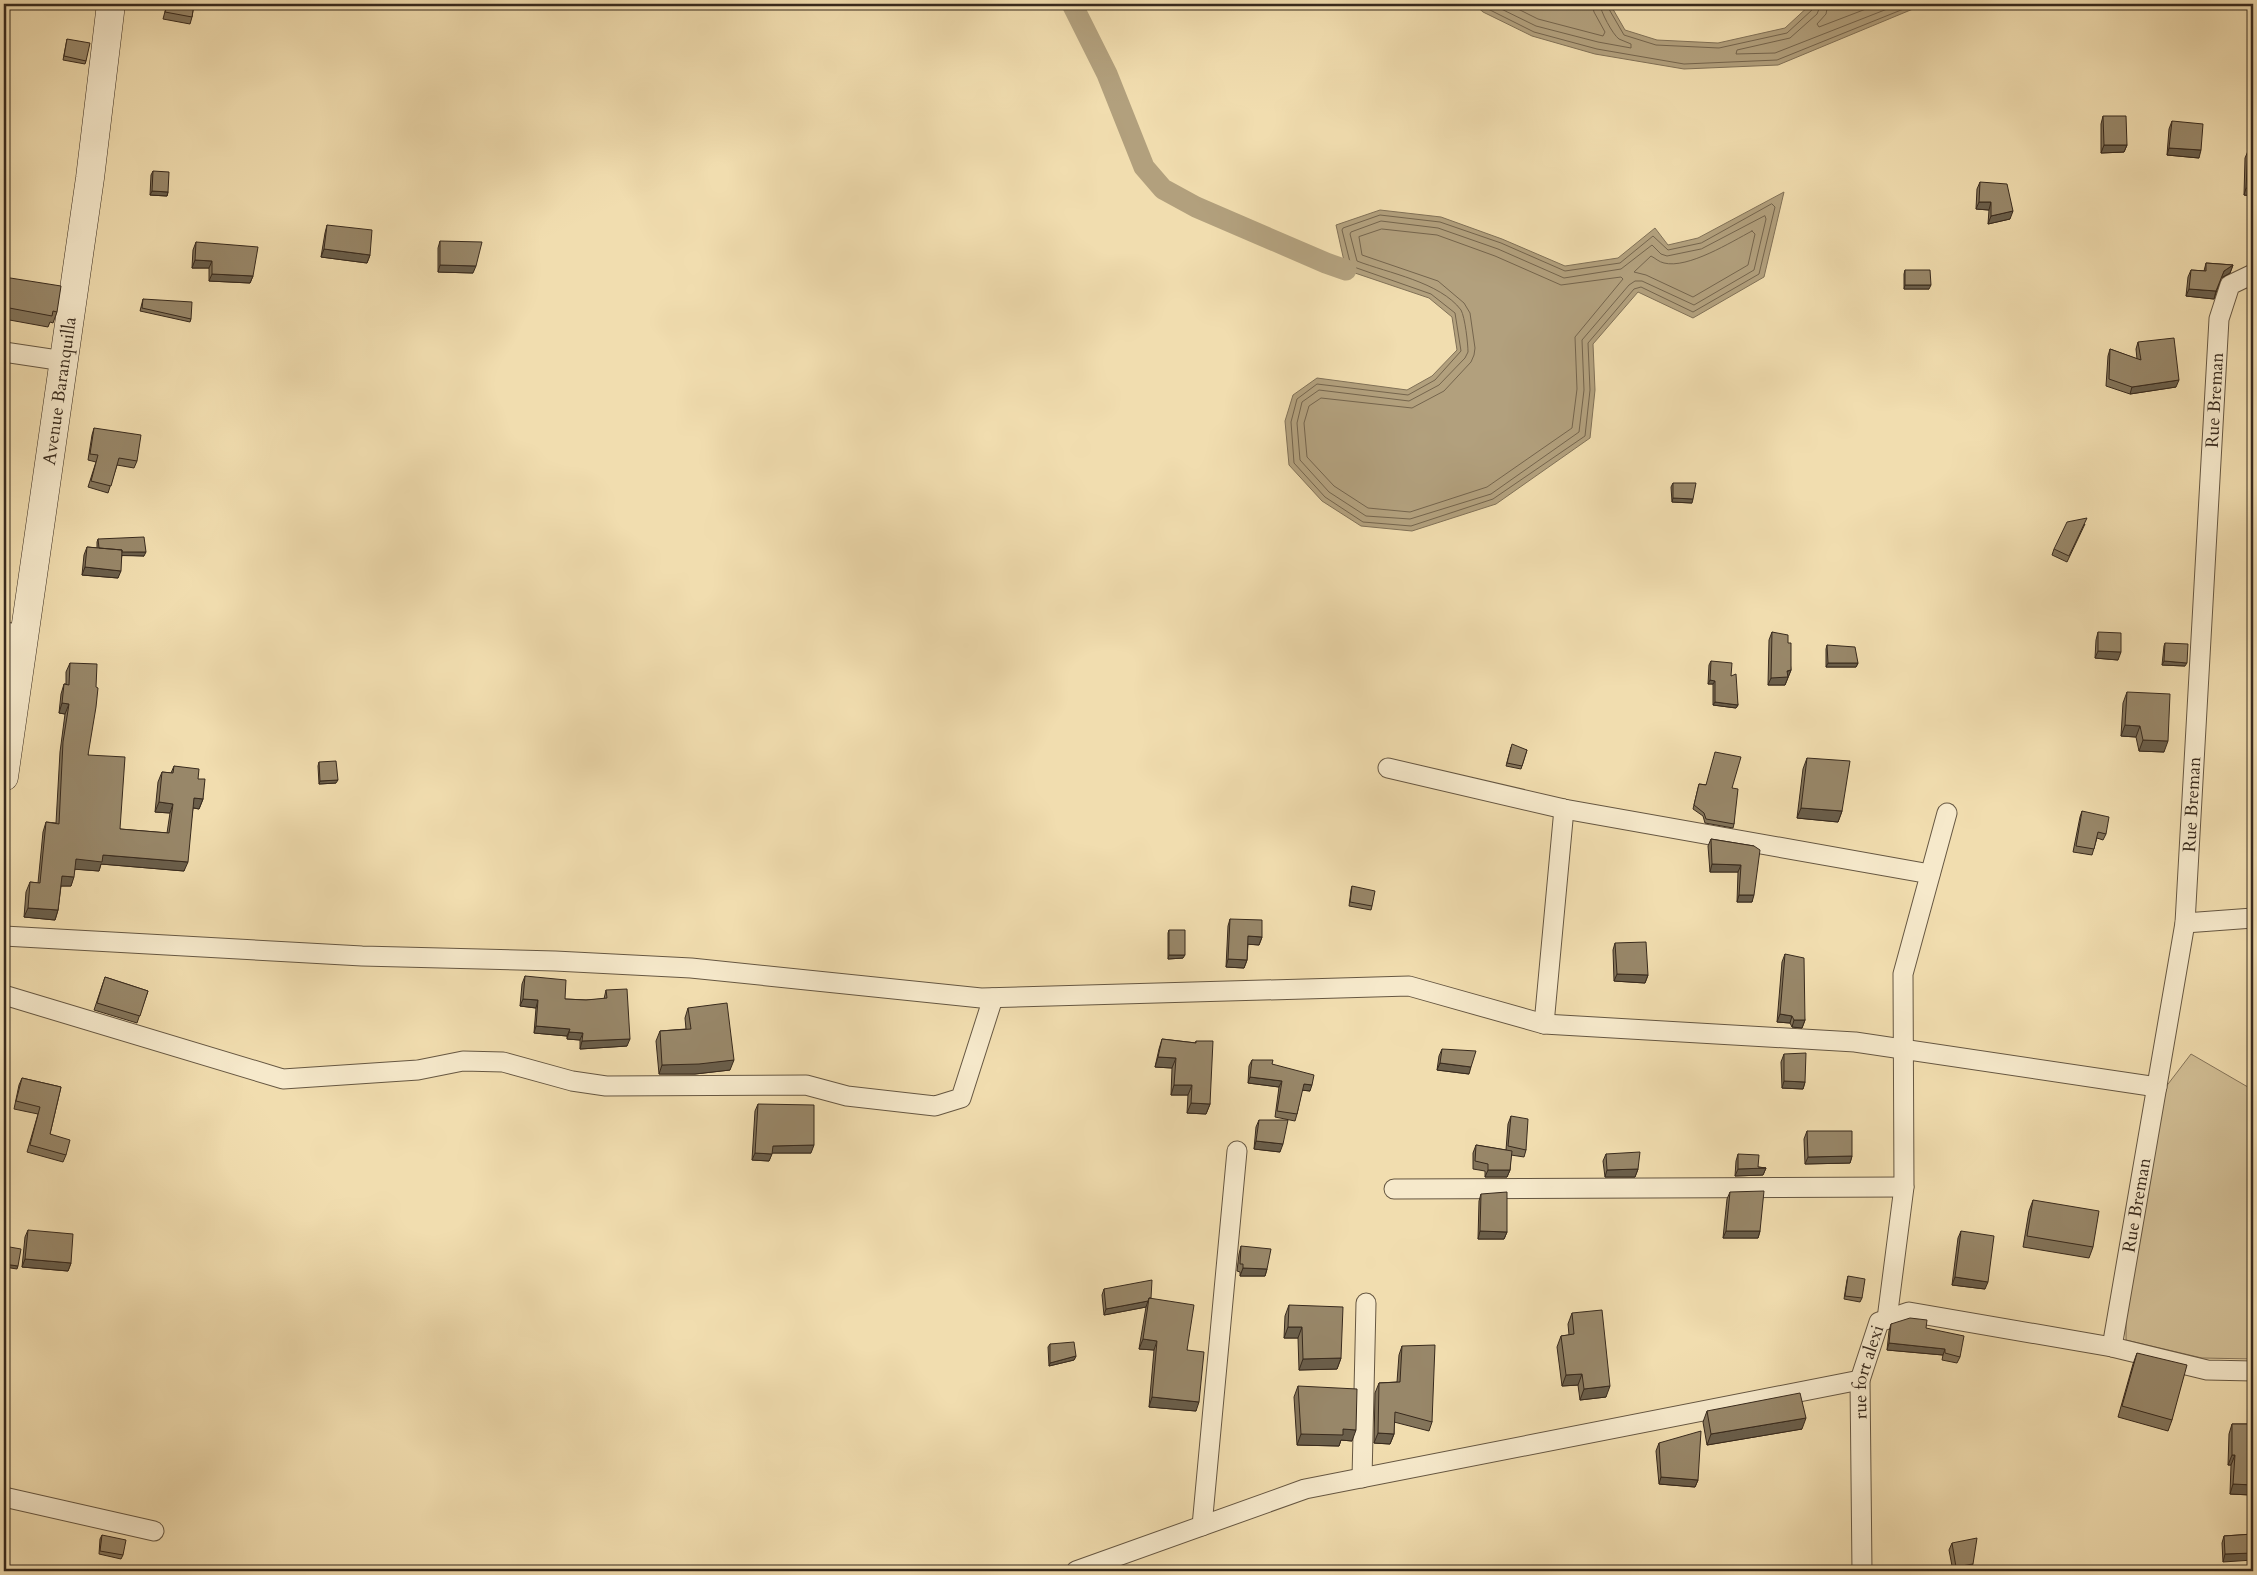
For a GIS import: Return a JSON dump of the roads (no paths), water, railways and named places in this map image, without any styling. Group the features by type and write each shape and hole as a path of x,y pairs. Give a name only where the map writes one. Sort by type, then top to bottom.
{"main road":[{"name":"Avenue Baranquilla","path":"4,777 14,634 64,361 90,178 111,4"}],"street":[{"name":"Rue Breman","path":"2112,1347 2185,923 2219,320 2230,285 2253,274"},
{"path":"4,352 64,361"},
{"path":"1388,768 1564,809 1930,874"},
{"path":"1544,1024 1564,809"},
{"path":"1888,1319 1904,1187 1903,974 1948,813"},
{"path":"2185,923 2253,918"},
{"path":"4,936 362,956 555,961 691,968 993,998 1409,986 1544,1024 1855,1042 2157,1087"},
{"path":"4,995 283,1079 418,1070 463,1061 503,1062 572,1081 606,1086 806,1085 847,1096 935,1106 961,1098 993,998"},
{"path":"1202,1526 1237,1151"},
{"path":"1394,1189 1904,1187"},
{"path":"1362,1478 1366,1304"},
{"name":"rue fort alexi","path":"1862,1571 1860,1380 1879,1322 1909,1312 2112,1347 2207,1370 2253,1372"},
{"path":"1076,1571 1305,1489 1860,1380"},
{"path":"4,1497 154,1531"}],"water":[{"path":"1474,4 1610,4 1625,30 1657,40 1718,43 1785,28 1811,4 1925,4 1778,65 1684,69 1595,54 1532,36 1483,12"},
{"path":"1784,192 1764,277 1693,318 1638,292 1593,344 1595,390 1590,438 1496,504 1412,531 1361,526 1322,501 1289,465 1285,421 1293,395 1317,378 1407,390 1432,376 1457,350 1452,317 1429,298 1346,270 1336,225 1380,210 1441,217 1502,239 1565,266 1618,258 1655,228 1668,245 1698,238"}],"waterway":[{"path":"1072,4 1107,74 1144,167 1163,189 1196,207 1346,270"}]}
